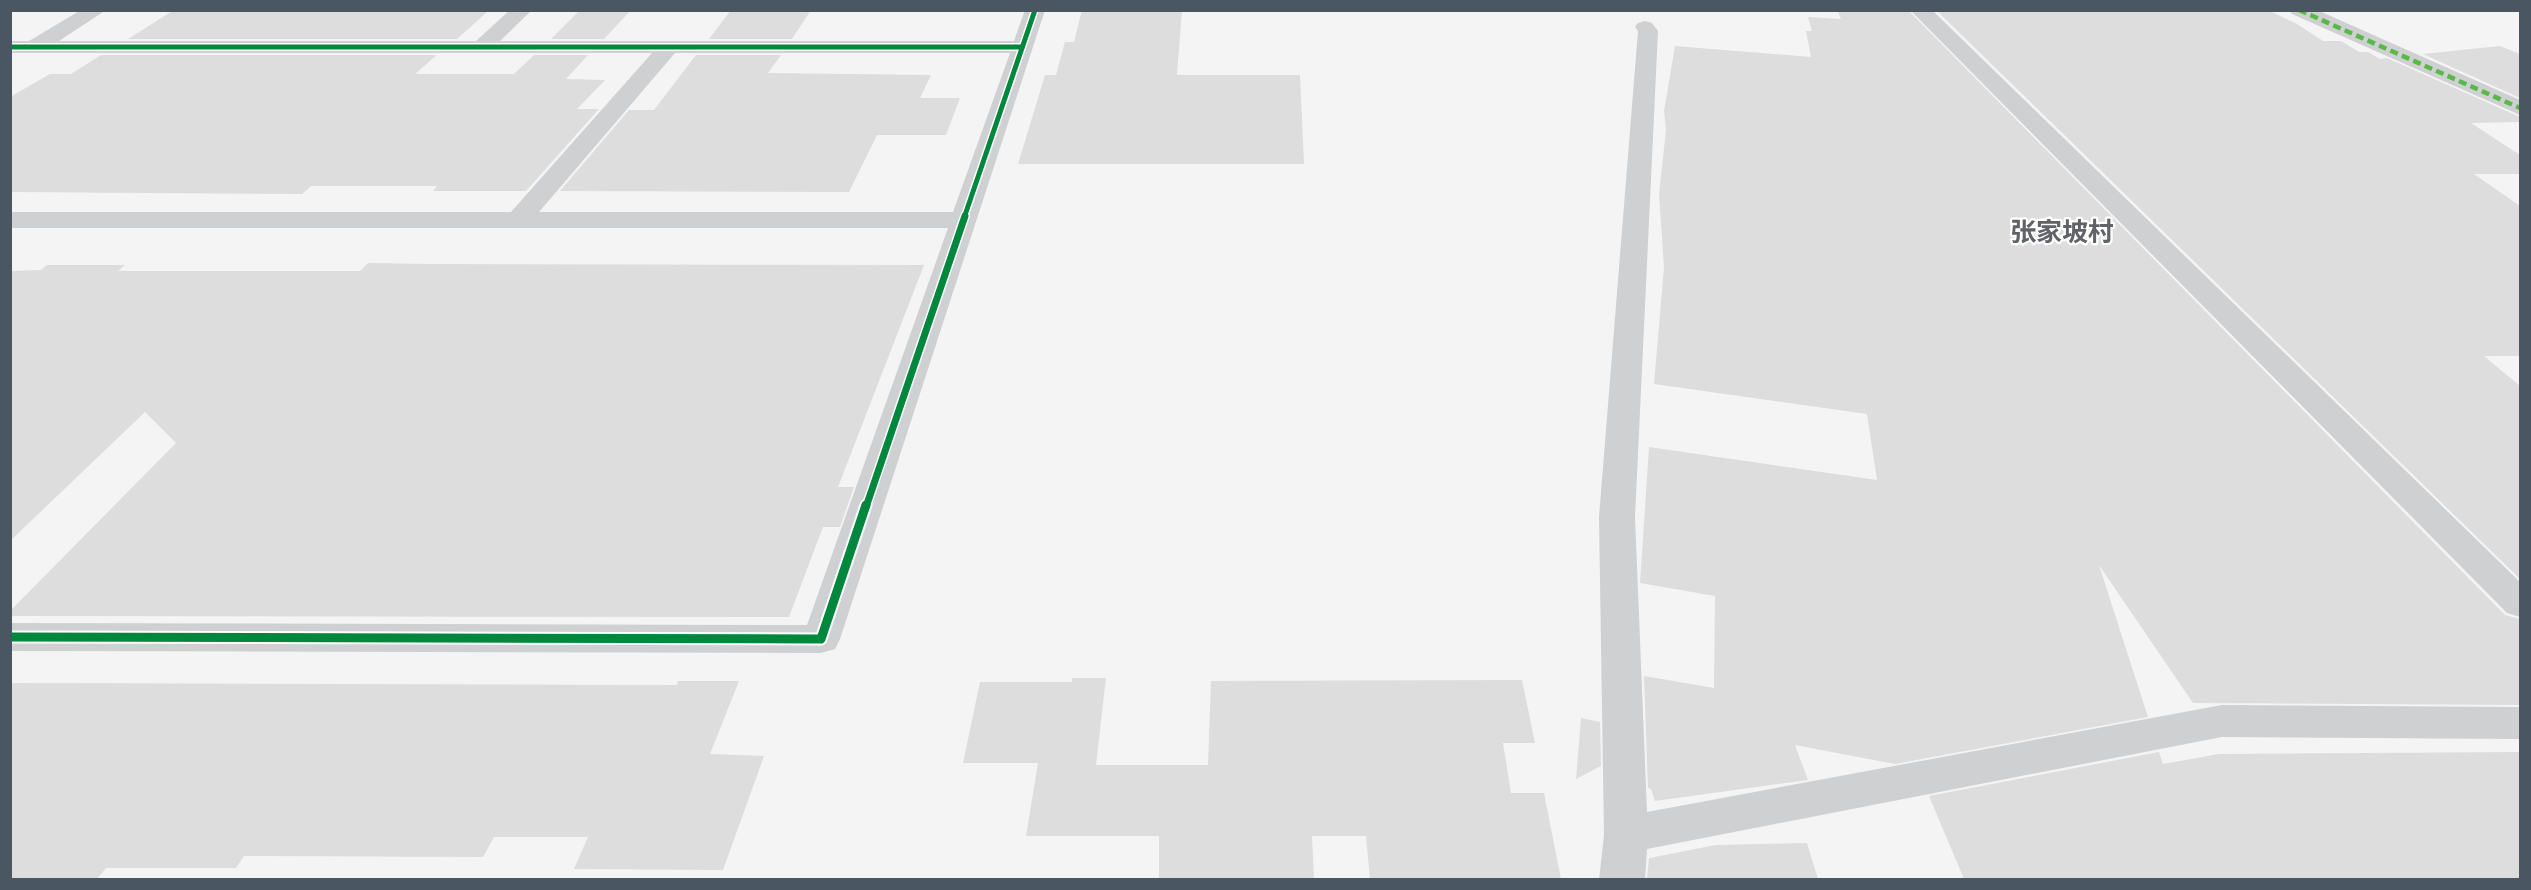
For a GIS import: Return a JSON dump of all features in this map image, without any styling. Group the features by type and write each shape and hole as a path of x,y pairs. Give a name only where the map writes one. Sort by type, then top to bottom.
{"street":[{"path":"10,60 96,10"},
{"path":"481,47 522,10"},
{"path":"10,637 821,639 1035,10"},
{"path":"1920,10 2520,604"},
{"path":"2299,10 2520,108"},
{"path":"1622,879 1626,835 1617,517 1648,32 1645,27"},
{"path":"10,47 1022,47"},
{"path":"518,220 669,47"},
{"path":"10,220 962,220"},
{"path":"1626,835 2222,721 2520,723"}],"building":[{"path":"174,10 487,12 457,39 128,39"},
{"path":"580,10 631,10 604,39 551,39"},
{"path":"731,10 811,10 792,39 709,39"},
{"path":"1082,10 1182,10 1177,75 1300,75 1304,164 1018,164 1045,75 1056,75 1065,42 1074,42"},
{"path":"1837,10 1908,10 2505,615 2520,619 2520,705 2193,703 2099,565 2148,717 1895,764 1795,745 1808,780 1655,801 1651,789 1648,788 1644,676 1714,688 1715,596 1640,583 1649,447 1877,480 1867,414 1654,384 1664,267 1659,194 1666,130 1664,111 1675,46 1811,57 1806,31 1812,31 1808,17 1841,19"},
{"path":"1936,10 2268,10 2297,24 2323,41 2341,41 2359,52 2368,52 2380,59 2387,58 2520,117 2520,122 2471,123 2520,155 2520,174 2474,174 2520,206 2520,356 2484,356 2520,386 2520,579"},
{"path":"2500,46 2520,54 2520,98 2423,54"},
{"path":"101,55 437,55 415,74 514,74 534,55 588,55 566,79 605,80 577,109 599,109 526,191 433,191 437,186 311,186 302,194 10,192 10,97 50,74 71,74"},
{"path":"696,55 781,55 768,73 931,75 920,98 960,98 946,135 877,135 849,192 560,191 629,110 654,110"},
{"path":"368,263 924,265 838,487 854,487 840,527 823,527 789,617 10,616 10,611 176,443 145,412 10,541 10,271 41,270 47,265 125,265 118,271 360,271"},
{"path":"1072,678 1106,678 1096,765 1208,765 1211,681 1522,680 1535,743 1503,743 1511,793 1544,793 1561,879 1370,879 1366,836 1312,836 1314,879 1159,879 1159,836 1026,836 1038,763 963,763 980,682 1072,682"},
{"path":"678,681 739,681 710,754 764,756 723,870 574,869 588,837 494,837 483,857 244,856 236,868 106,868 97,879 10,879 10,683 677,685"},
{"path":"1581,718 1600,722 1601,766 1576,779"},
{"path":"2159,752 2163,764 2219,754 2520,752 2520,879 1964,879 1929,796"},
{"path":"1807,843 1818,879 1647,879 1649,858 1716,845"}],"marked path":[{"path":"2299,10 2520,108"}],"cycle path":[{"path":"10,637 821,639 1035,10"},
{"path":"10,47 1022,47"}],"district":[{"name":"张家坡村","path":"2062,233"}]}
